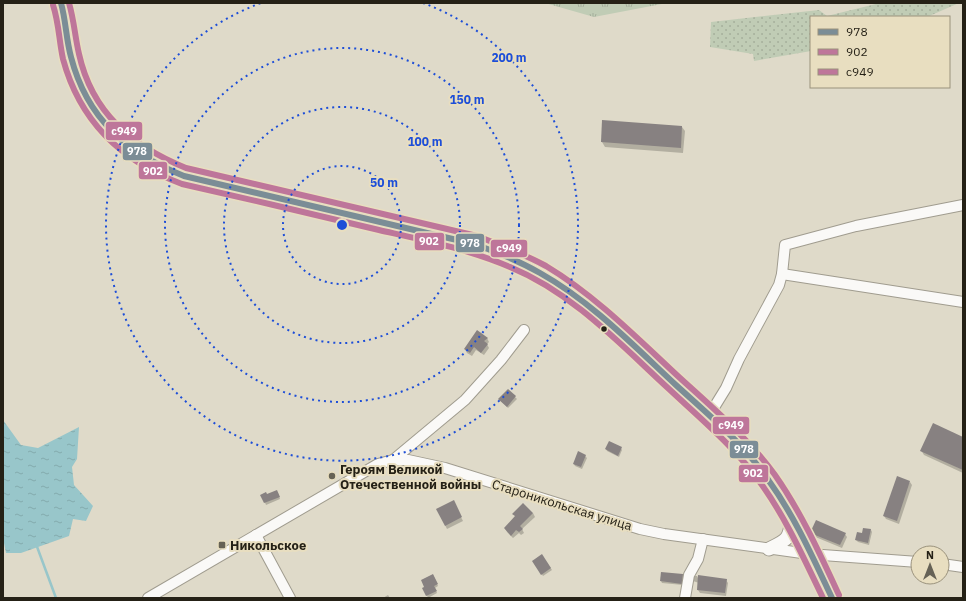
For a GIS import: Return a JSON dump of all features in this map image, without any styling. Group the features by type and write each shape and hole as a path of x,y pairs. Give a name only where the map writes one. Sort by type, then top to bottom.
{"main road":[{"path":"61,3 71,57 84,92 101,120 122,142 142,157 166,170 184,176 474,244 510,257 551,278 593,309 710,414 757,465 768,480 792,520 832,598"},
{"path":"769,549 783,542 787,538 790,533 792,520"}],"street":[{"path":"710,414 726,388 739,359 779,285 786,245 856,226 963,205"},
{"path":"782,274 963,302"},
{"path":"393,460 465,400 501,360 524,330"},
{"name":"Староникольская улица","path":"148,598 378,464 393,460 408,460 445,468 640,529 664,534 809,554 910,561"},
{"path":"256,535 290,598"},
{"path":"685,598 689,575 698,559 703,539"},
{"path":"950,565 963,567"}],"green space":[{"path":"545,3 667,3 594,17"},
{"path":"880,3 959,3 929,16 827,16"},
{"path":"819,10 827,16 810,16 810,51 754,61 753,54 710,47 711,22"}],"water":[{"path":"3,420 21,445 38,448 79,427 77,459 72,467 74,485 93,506 86,521 73,519 69,536 21,553 6,553 3,538"}],"building":[{"path":"602,120 682,126 681,148 601,142"},
{"path":"477,330 488,338 484,341 488,344 481,353 474,347 470,353 464,349"},
{"path":"508,389 516,396 507,407 498,399"},
{"path":"933,423 963,437 963,470 920,451"},
{"path":"609,441 622,447 618,456 605,449"},
{"path":"578,451 586,455 581,467 573,464"},
{"path":"897,476 910,481 897,521 883,516"},
{"path":"277,490 280,497 264,503 260,495"},
{"path":"454,500 462,517 445,526 436,509"},
{"path":"523,503 533,513 520,526 523,529 519,532 516,530 511,536 504,528 515,516 512,514"},
{"path":"816,520 846,533 840,545 810,533"},
{"path":"863,528 871,529 868,543 855,540 857,532 862,533"},
{"path":"542,554 551,568 541,575 532,561"},
{"path":"661,572 683,574 682,584 660,581"},
{"path":"433,574 438,584 434,586 437,591 426,596 422,588 424,587 421,580"},
{"path":"698,575 727,579 725,593 697,590"}],"waterway":[{"path":"36,544 56,598"}],"transit line":[{"name":"978","path":"61,3 71,57 78,79 87,99 112,131 127,145 163,167 184,176 474,244 508,257 532,269 577,297 612,325 714,419 749,455 769,481 787,509 832,598"},
{"name":"с949","path":"69,3 79,54 85,75 94,94 104,110 117,125 148,149 186,168 477,236 546,266 599,304 718,413 765,461 802,518 839,595"},
{"name":"902","path":"53,5 57,18 63,59 80,102 107,137 141,164 182,184 429,241 478,255 510,267 533,278 575,305 614,337 718,435 741,459 771,498 795,540 823,598"}],"place":[{"name":"Героям Великой Отечественной войны","path":"332,476"},
{"name":"Никольское","path":"222,545"}]}
